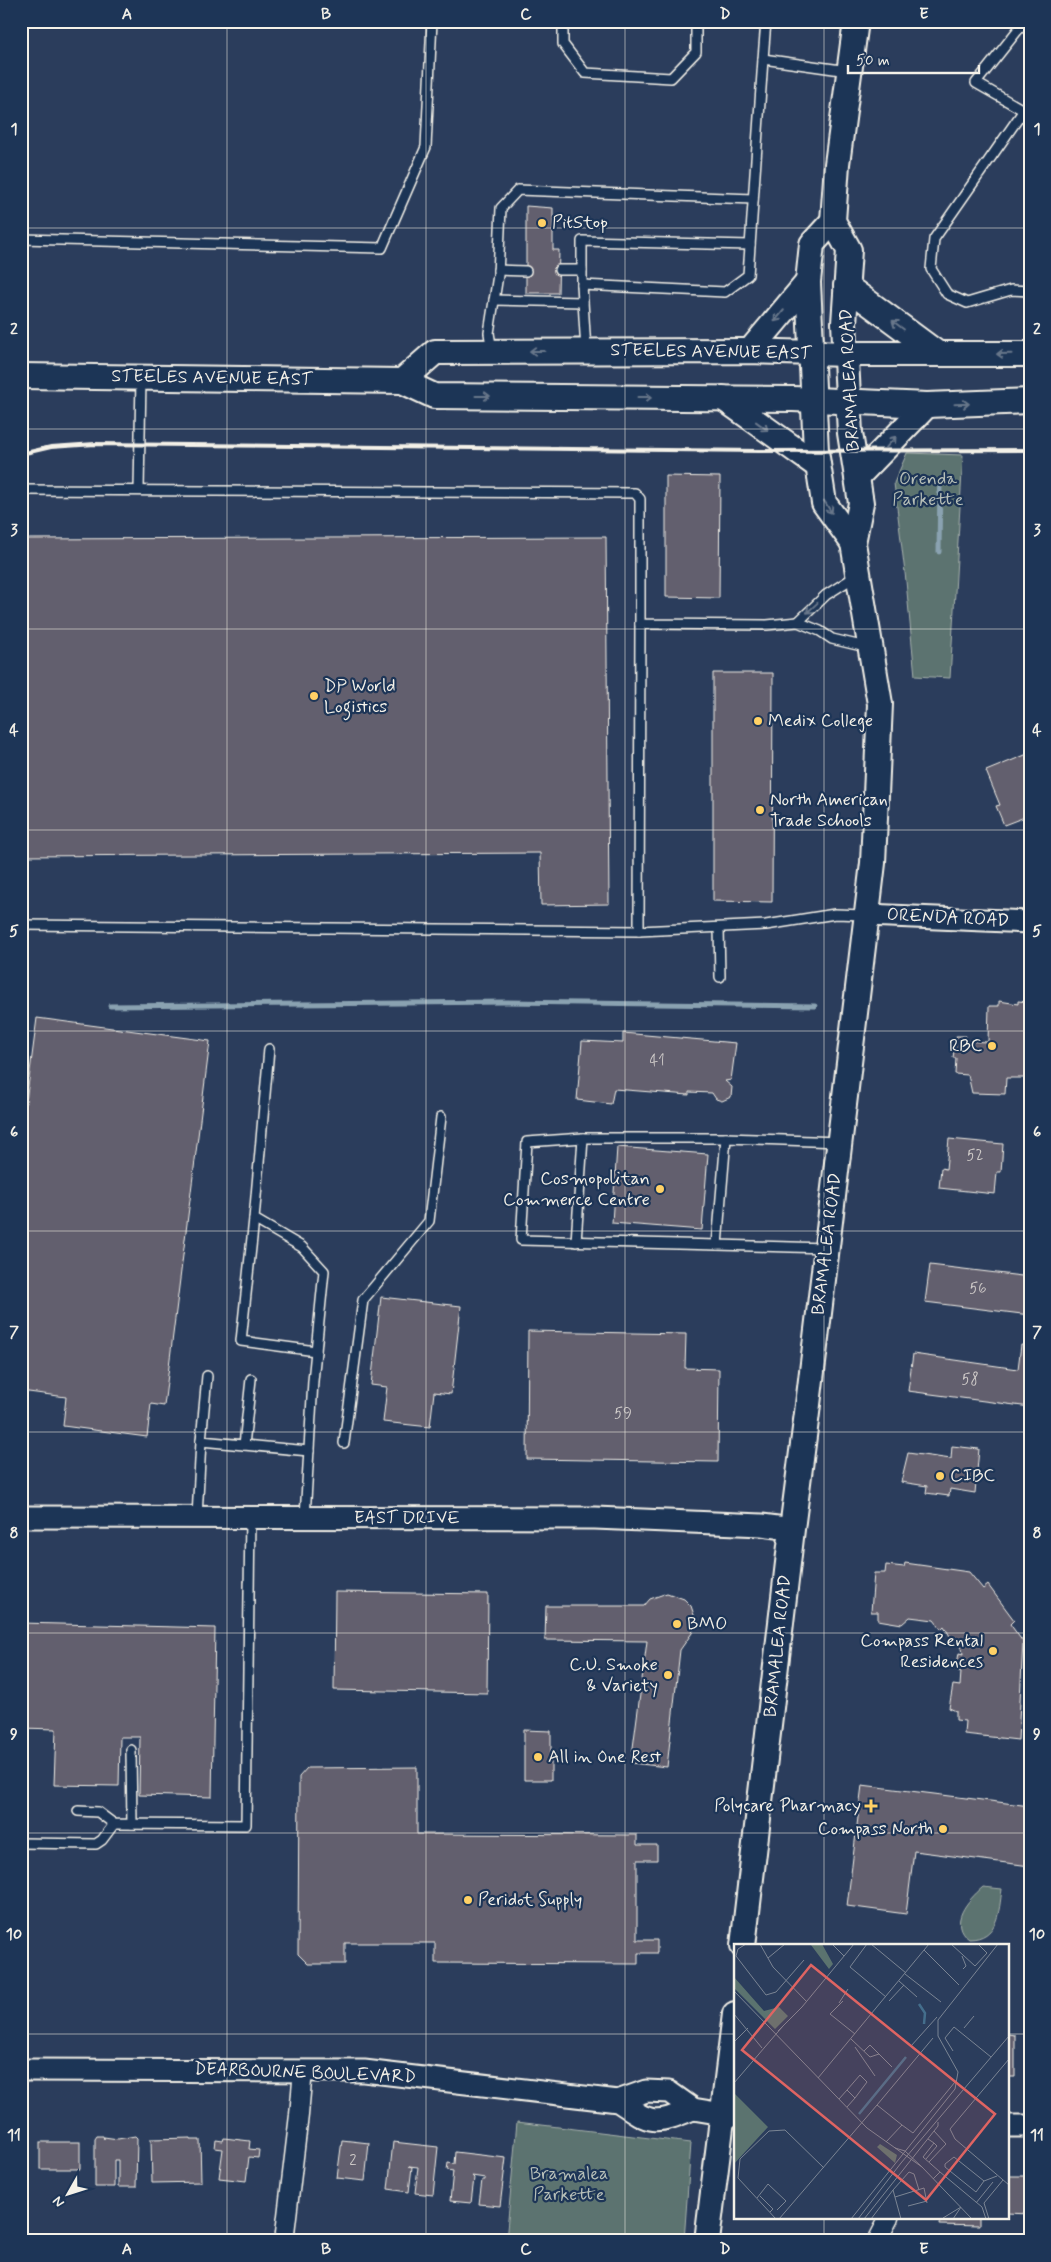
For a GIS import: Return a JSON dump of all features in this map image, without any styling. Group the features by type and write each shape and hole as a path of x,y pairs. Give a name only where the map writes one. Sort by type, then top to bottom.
{"main road":[{"path":"833,221 837,164 856,21"},
{"name":"BRAMALEA ROAD","path":"743,1944 867,915 876,818 880,704 857,576 853,542 861,503 850,433 844,323 849,250 833,221 812,244 808,282 818,466 824,503 853,542"},
{"path":"750,351 808,282"},
{"path":"846,286 938,354"},
{"name":"STEELES AVENUE EAST","path":"402,380 435,352 750,351 846,354 1030,354"},
{"name":"STEELES AVENUE EAST","path":"21,376 402,380 434,396 723,398 927,405 1030,401"},
{"path":"723,398 818,466"},
{"path":"857,477 927,405"},
{"path":"707,2241 729,2115 734,2031"}],"street":[{"name":"ORENDA ROAD","path":"867,915 1030,922"},
{"name":"EAST DRIVE","path":"21,1517 595,1518 762,1525 792,1529"},
{"name":"DEARBOURNE BOULEVARD","path":"21,2070 364,2071 618,2101 646,2091 669,2092 693,2109 729,2115"},
{"path":"284,2241 300,2115 303,2070"},
{"name":"DEARBOURNE BOULEVARD","path":"618,2101 643,2118 665,2120 693,2109"},
{"path":"1008,2126 1030,2126"},
{"path":"877,2241 888,2220"}],"lane":[{"path":"21,239 382,248 426,147 432,21"},
{"path":"562,21 563,44 585,72 671,78 696,52 696,21"},
{"path":"582,285 725,292 748,275 766,21"},
{"path":"1025,21 976,83 1027,112 934,239 932,269 947,294 967,302 1011,290 1030,291"},
{"path":"764,58 850,71"},
{"path":"492,351 489,333 498,270 501,208 518,190 753,199"},
{"path":"586,351 582,285 582,241 750,245"},
{"path":"498,270 526,270"},
{"path":"559,270 582,270"},
{"path":"494,300 583,302"},
{"path":"139,490 140,377"},
{"path":"21,490 635,493 640,500 638,931"},
{"path":"798,622 826,595 857,576"},
{"path":"640,624 767,625 798,622 820,630 832,639 870,648"},
{"path":"21,925 638,931 766,925 835,914 867,915"},
{"path":"719,928 720,977"},
{"path":"269,1050 241,1341 316,1350"},
{"path":"344,1442 363,1300 429,1221 441,1117"},
{"path":"827,1248 520,1240 527,1142 582,1138 726,1138 840,1142"},
{"path":"576,1242 582,1138"},
{"path":"717,1245 726,1138"},
{"path":"254,1219 302,1247 324,1271 316,1350 305,1517"},
{"path":"196,1517 207,1376"},
{"path":"244,1445 250,1379"},
{"path":"201,1441 309,1451"},
{"path":"78,1811 98,1812 114,1824 246,1825 250,1517"},
{"path":"131,1750 132,1824"},
{"path":"21,1843 96,1844 102,1840 114,1824"}],"green space":[{"name":"Orenda Parkette","path":"907,453 963,455 950,678 915,676 894,483"},
{"path":"983,1887 1002,1889 998,1915 995,1923 986,1934 979,1938 969,1939 963,1933 960,1919 971,1898"},
{"name":"Bramalea Parkette","path":"517,2122 691,2143 684,2241 506,2241"}],"building":[{"path":"526,206 553,208 553,250 559,250 558,293 526,293"},
{"path":"666,476 720,477 719,598 666,597"},
{"name":"DP World Logistics","path":"606,537 609,904 541,905 540,853 21,856 21,539"},
{"path":"713,673 773,673 772,902 713,901"},
{"path":"1030,753 1030,815 1004,825 996,806 1000,805 986,771"},
{"name":"RBC","path":"999,1001 1018,1004 1018,1001 1029,1002 1027,1078 1006,1078 1005,1094 972,1093 968,1075 955,1074 956,1058 953,1058 956,1036 966,1036 965,1041 988,1042 989,1006 999,1006"},
{"path":"37,1018 210,1041 164,1406 151,1404 147,1437 63,1426 66,1397 21,1391 21,1140"},
{"path":"623,1033 736,1043 731,1080 725,1081 732,1087 731,1097 722,1101 716,1099 712,1093 689,1092 689,1095 614,1089 611,1104 577,1100 582,1041 623,1043"},
{"path":"949,1139 1003,1144 1001,1172 997,1172 995,1194 939,1188 941,1168 946,1169"},
{"name":"Cosmopolitan Commerce Centre","path":"617,1147 708,1154 702,1230 612,1223"},
{"path":"930,1265 1030,1277 1030,1315 925,1302"},
{"path":"381,1297 461,1306 451,1394 434,1392 430,1427 383,1422 387,1387 371,1385"},
{"path":"528,1331 686,1334 685,1368 719,1369 718,1462 527,1459"},
{"path":"1021,1345 1030,1346 1030,1407 908,1391 913,1354 1018,1369"},
{"name":"CIBC","path":"952,1446 979,1449 975,1493 950,1489 949,1496 926,1493 927,1486 901,1482 908,1453 951,1459"},
{"name":"Compass Rental Residences","path":"905,1563 969,1572 983,1589 988,1585 1014,1620 1010,1624 1023,1642 1018,1740 964,1734 965,1721 956,1720 956,1711 949,1708 953,1685 960,1686 961,1672 956,1670 959,1653 963,1654 962,1648 956,1641 954,1643 944,1626 941,1629 934,1620 910,1617 902,1624 878,1620 878,1612 871,1612 874,1573 885,1573 886,1565 904,1567"},
{"path":"335,1592 488,1594 487,1693 334,1690"},
{"path":"667,1593 684,1599 691,1606 695,1624 692,1633 680,1650 667,1767 631,1763 647,1641 545,1640 546,1606 644,1606 650,1599"},
{"path":"21,1623 215,1628 212,1797 139,1795 140,1737 120,1737 119,1786 54,1785 56,1729 21,1728"},
{"path":"524,1730 551,1731 551,1780 524,1780"},
{"name":"Peridot Supply","path":"417,1767 417,1834 637,1835 637,1845 657,1845 657,1860 637,1860 637,1940 657,1940 657,1953 638,1953 638,1964 435,1963 435,1943 345,1943 345,1964 308,1964 298,1954 299,1777 307,1768"},
{"name":"Compass North","path":"862,1785 1030,1806 1030,1866 914,1851 906,1914 847,1906"},
{"path":"1008,2034 1015,2035 1015,2077 1008,2077"},
{"path":"97,2136 103,2136 104,2139 104,2137 118,2139 135,2136 137,2138 136,2187 118,2187 118,2160 114,2160 114,2187 95,2187 95,2139"},
{"path":"21,2138 24,2138 24,2182 21,2182"},
{"path":"191,2138 191,2140 200,2140 201,2182 152,2183 151,2139"},
{"path":"224,2138 250,2141 249,2149 259,2150 258,2158 249,2157 246,2181 219,2178 223,2149 215,2148 216,2140 223,2141"},
{"path":"342,2140 369,2143 365,2181 337,2178"},
{"path":"40,2142 80,2142 80,2169 40,2169"},
{"path":"393,2142 438,2147 433,2195 415,2193 418,2167 409,2166 412,2167 409,2192 388,2189"},
{"path":"455,2152 506,2158 500,2206 479,2204 482,2180 485,2180 485,2178 472,2176 474,2178 471,2203 450,2201 453,2171 447,2170 448,2163 454,2164"},
{"path":"1008,2176 1030,2176 1030,2214 1008,2213"},
{"path":"941,2220 979,2220 979,2226 940,2225"}],"waterway":[{"path":"939,552 940,482"},
{"path":"110,1006 507,1002 815,1006"}],"railway":[{"path":"21,454 51,447 95,444 760,451 1030,450"}],"place":[{"name":"PitStop","path":"542,223"},
{"name":"DP World Logistics","path":"314,696"},
{"name":"Medix College","path":"758,721"},
{"name":"North American Trade Schools","path":"760,810"},
{"name":"RBC","path":"992,1046"},
{"name":"Cosmopolitan Commerce Centre","path":"660,1189"},
{"name":"CIBC","path":"940,1476"},
{"name":"BMO","path":"677,1624"},
{"name":"Compass Rental Residences","path":"993,1651"},
{"name":"C.U. Smoke & Variety","path":"668,1675"},
{"name":"All in One Rest","path":"538,1757"},
{"name":"Polycare Pharmacy","path":"871,1806"},
{"name":"Compass North","path":"943,1829"},
{"name":"Peridot Supply","path":"468,1900"}]}
